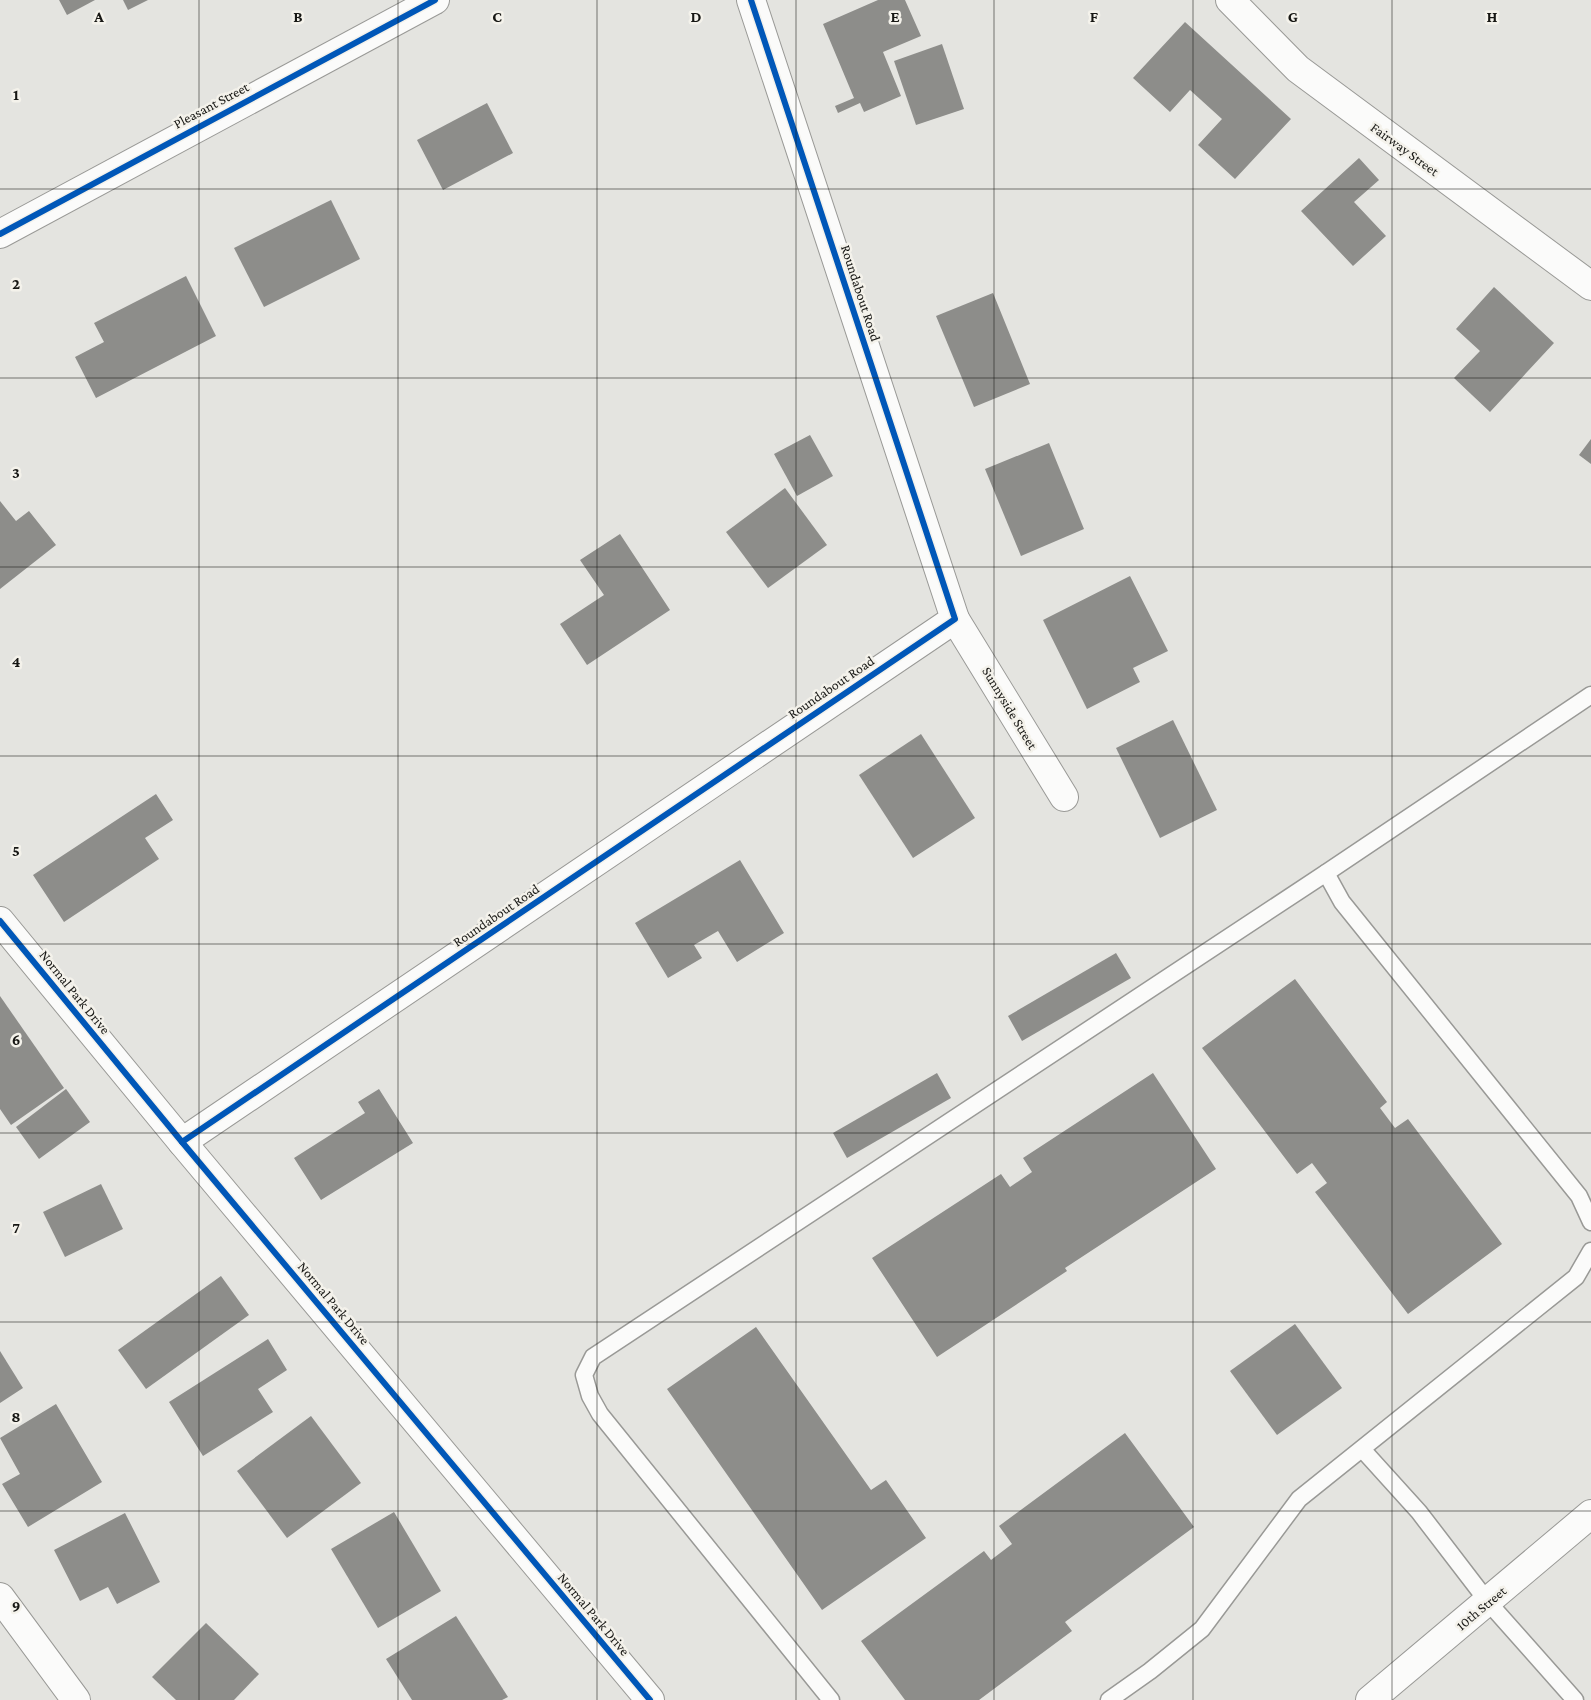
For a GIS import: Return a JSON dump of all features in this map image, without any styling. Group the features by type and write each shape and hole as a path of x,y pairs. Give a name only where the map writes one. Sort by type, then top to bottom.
{"street":[{"name":"Pleasant Street","path":"0,234 435,0"},
{"name":"Roundabout Road","path":"182,1142 955,619 750,0"},
{"name":"Fairway Street","path":"1230,0 1298,69 1591,286"},
{"name":"Sunnyside Street","path":"955,619 1064,797"},
{"name":"Normal Park Drive","path":"0,921 182,1142 650,1700"},
{"name":"10th Street","path":"1370,1700 1591,1514"},
{"path":"0,1597 76,1700"}],"lane":[{"path":"831,1700 600,1414 590,1396 584,1375 593,1357 1326,873 1591,695"},
{"path":"1326,873 1342,902 1579,1196 1591,1222"},
{"path":"1110,1700 1202,1629 1299,1499 1576,1277 1591,1251"},
{"path":"1362,1449 1419,1512 1488,1602 1575,1700"}],"building":[{"path":"59,0 95,0 67,15"},
{"path":"123,0 148,0 128,10"},
{"path":"878,0 905,0 921,36 883,52 901,96 864,112 860,103 838,113 835,106 854,98 823,24"},
{"path":"1185,22 1291,119 1235,179 1198,145 1222,119 1190,90 1170,112 1133,78"},
{"path":"942,44 964,109 916,125 894,61"},
{"path":"487,103 513,153 443,190 417,140"},
{"path":"1359,158 1379,180 1354,202 1386,236 1353,266 1301,211"},
{"path":"331,200 360,259 264,307 234,248"},
{"path":"186,276 216,336 96,398 75,357 104,342 94,323"},
{"path":"1494,287 1554,343 1490,412 1454,378 1480,351 1456,329"},
{"path":"993,293 1030,384 974,407 936,316"},
{"path":"810,435 833,476 797,496 774,454"},
{"path":"1591,439 1591,464 1579,455"},
{"path":"1049,443 1084,529 1021,556 985,469"},
{"path":"785,488 827,545 768,588 726,532"},
{"path":"0,501 16,521 29,511 56,545 0,589"},
{"path":"620,534 670,610 587,665 560,624 604,595 580,560"},
{"path":"1130,576 1168,651 1133,668 1140,682 1087,709 1043,620"},
{"path":"1173,720 1217,810 1160,838 1116,748"},
{"path":"921,734 975,818 913,858 859,775"},
{"path":"156,794 173,820 145,838 159,859 64,922 33,875"},
{"path":"740,860 784,933 737,962 718,931 694,945 702,958 668,978 635,923"},
{"path":"1116,953 1131,978 1022,1041 1008,1016"},
{"path":"1295,979 1387,1102 1380,1108 1395,1128 1408,1119 1502,1244 1408,1314 1315,1192 1327,1183 1312,1163 1297,1174 1202,1048"},
{"path":"0,996 64,1088 11,1125 0,1109"},
{"path":"937,1073 951,1098 847,1158 833,1133"},
{"path":"1153,1073 1216,1169 1065,1268 1067,1271 937,1357 872,1258 1001,1174 1010,1187 1032,1172 1023,1158"},
{"path":"66,1089 90,1122 39,1159 16,1127"},
{"path":"379,1089 413,1143 321,1200 294,1158 365,1113 358,1102"},
{"path":"101,1184 123,1229 65,1257 43,1212"},
{"path":"221,1276 249,1315 146,1389 118,1350"},
{"path":"1295,1324 1342,1388 1277,1435 1230,1371"},
{"path":"756,1327 871,1490 886,1480 926,1538 822,1610 667,1389"},
{"path":"268,1339 287,1370 258,1389 273,1412 203,1456 169,1402"},
{"path":"0,1351 23,1388 0,1403"},
{"path":"56,1404 102,1482 28,1527 2,1484 20,1474 0,1438"},
{"path":"311,1416 361,1483 287,1538 237,1471"},
{"path":"1125,1433 1194,1527 1065,1622 1072,1631 979,1700 905,1700 861,1641 984,1551 991,1560 1012,1544 999,1526"},
{"path":"394,1512 441,1591 378,1628 331,1549"},
{"path":"125,1513 160,1582 117,1604 108,1587 80,1601 54,1550"},
{"path":"456,1616 508,1697 502,1700 412,1700 386,1659"},
{"path":"206,1623 259,1674 234,1700 176,1700 152,1677"}],"cycle path":[{"path":"0,234 435,0"},
{"path":"182,1142 955,619 751,0"},
{"path":"0,921 182,1142 650,1700"}]}
